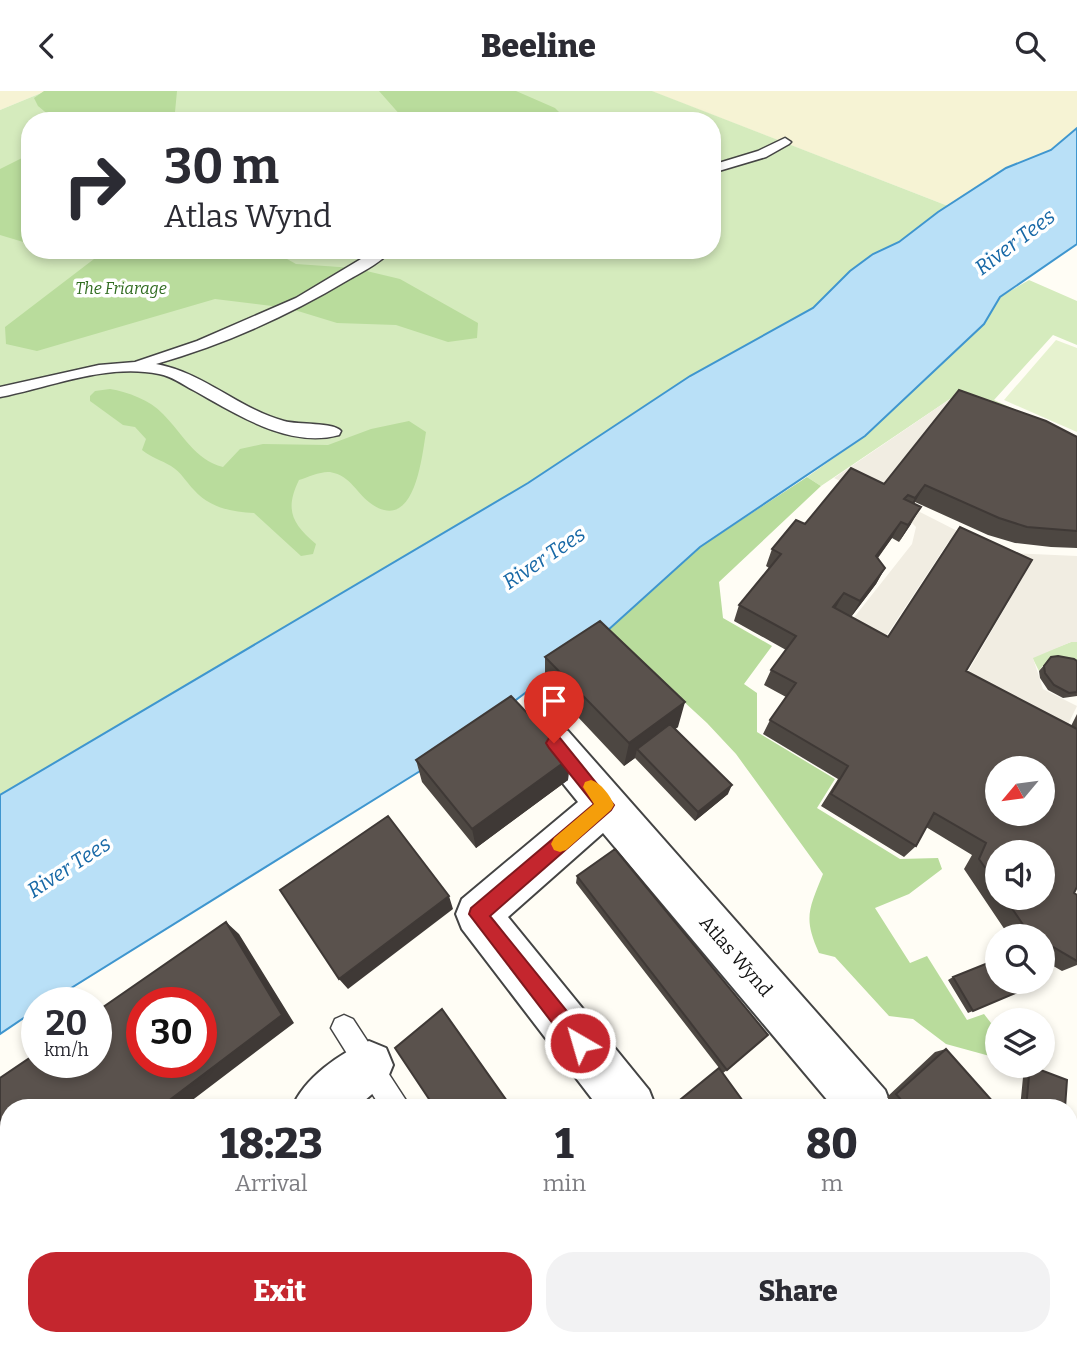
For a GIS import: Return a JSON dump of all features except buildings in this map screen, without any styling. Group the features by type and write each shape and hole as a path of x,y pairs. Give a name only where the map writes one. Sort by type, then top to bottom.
{"street":[{"name":"Atlas Wynd","path":"554,743 859,1099"},
{"path":"605,805 478,914 624,1099"},
{"path":"323,1099 356,1047"}],"lane":[{"path":"721,166 762,154 785,142"},
{"path":"0,392 159,359 284,309 370,259"},
{"path":"122,368 163,370 278,428 333,431"},
{"path":"356,1047 391,1099"}],"shaded area":[{"path":"0,91 46,91 0,110"},
{"path":"651,91 1077,91 1077,128 1051,150 1006,168 948,206 721,118 721,112 705,112"},
{"path":"950,399 958,400 873,497 834,478"},
{"path":"916,510 977,541 1011,553 1077,556 1077,642 1033,658 1043,689 1077,706 1060,741 959,687 1023,577 949,541 877,650 852,620 912,544 916,527 908,519"}],"green space":[{"path":"44,91 177,91 175,112 45,112 34,98"},
{"path":"46,91 652,91 706,112 21,112 21,259 721,259 721,118 948,206 899,242 873,254 850,271 813,308 690,376 528,483 0,795 0,110"},
{"path":"379,91 516,91 559,112 398,112"},
{"name":"The Friarage","path":"21,158 21,241 0,235 0,169"},
{"name":"The Friarage","path":"94,259 287,259 296,264 354,268 400,279 478,323 477,338 448,342 396,325 337,323 288,308 215,299 37,351 6,344 5,327"},
{"path":"1029,280 1077,301 1077,345 1053,335 994,400 1077,437 950,399 821,486 807,477 865,436 1000,297"},
{"path":"1056,340 1077,348 1077,432 1004,400"},
{"path":"110,389 152,405 197,452 223,467 240,449 263,444 328,445 371,429 409,421 426,432 419,473 407,500 398,508 387,511 373,505 349,481 337,474 323,472 299,480 292,499 293,515 301,529 316,544 313,554 301,556 254,513 214,505 200,496 175,469 142,450 146,439 135,427 123,425 90,401 90,396 95,391"},
{"path":"807,477 821,486 719,582 723,618 772,646 744,684 757,693 757,732 835,779 817,808 900,859 938,858 942,869 909,894 875,908 910,963 927,956 967,1020 985,1015 985,1055 946,1044 913,1019 889,1016 835,957 819,953 811,931 810,913 823,874 736,754 707,723 607,631 700,547"},
{"path":"1077,642 1077,669 1051,662 1039,671 1032,657"}],"water":[{"name":"River Tees","path":"1077,128 1077,244 1000,297 984,324 865,436 700,547 607,631 433,763 73,987 21,987 21,1020 0,1034 0,795 528,483 690,376 813,308 850,271 873,254 899,242 938,212 1006,168 1051,150"}],"slow traffic":[{"path":"560,844 605,805 591,787"}],"route":[{"path":"554,743 605,805 478,914 580,1043"}]}
